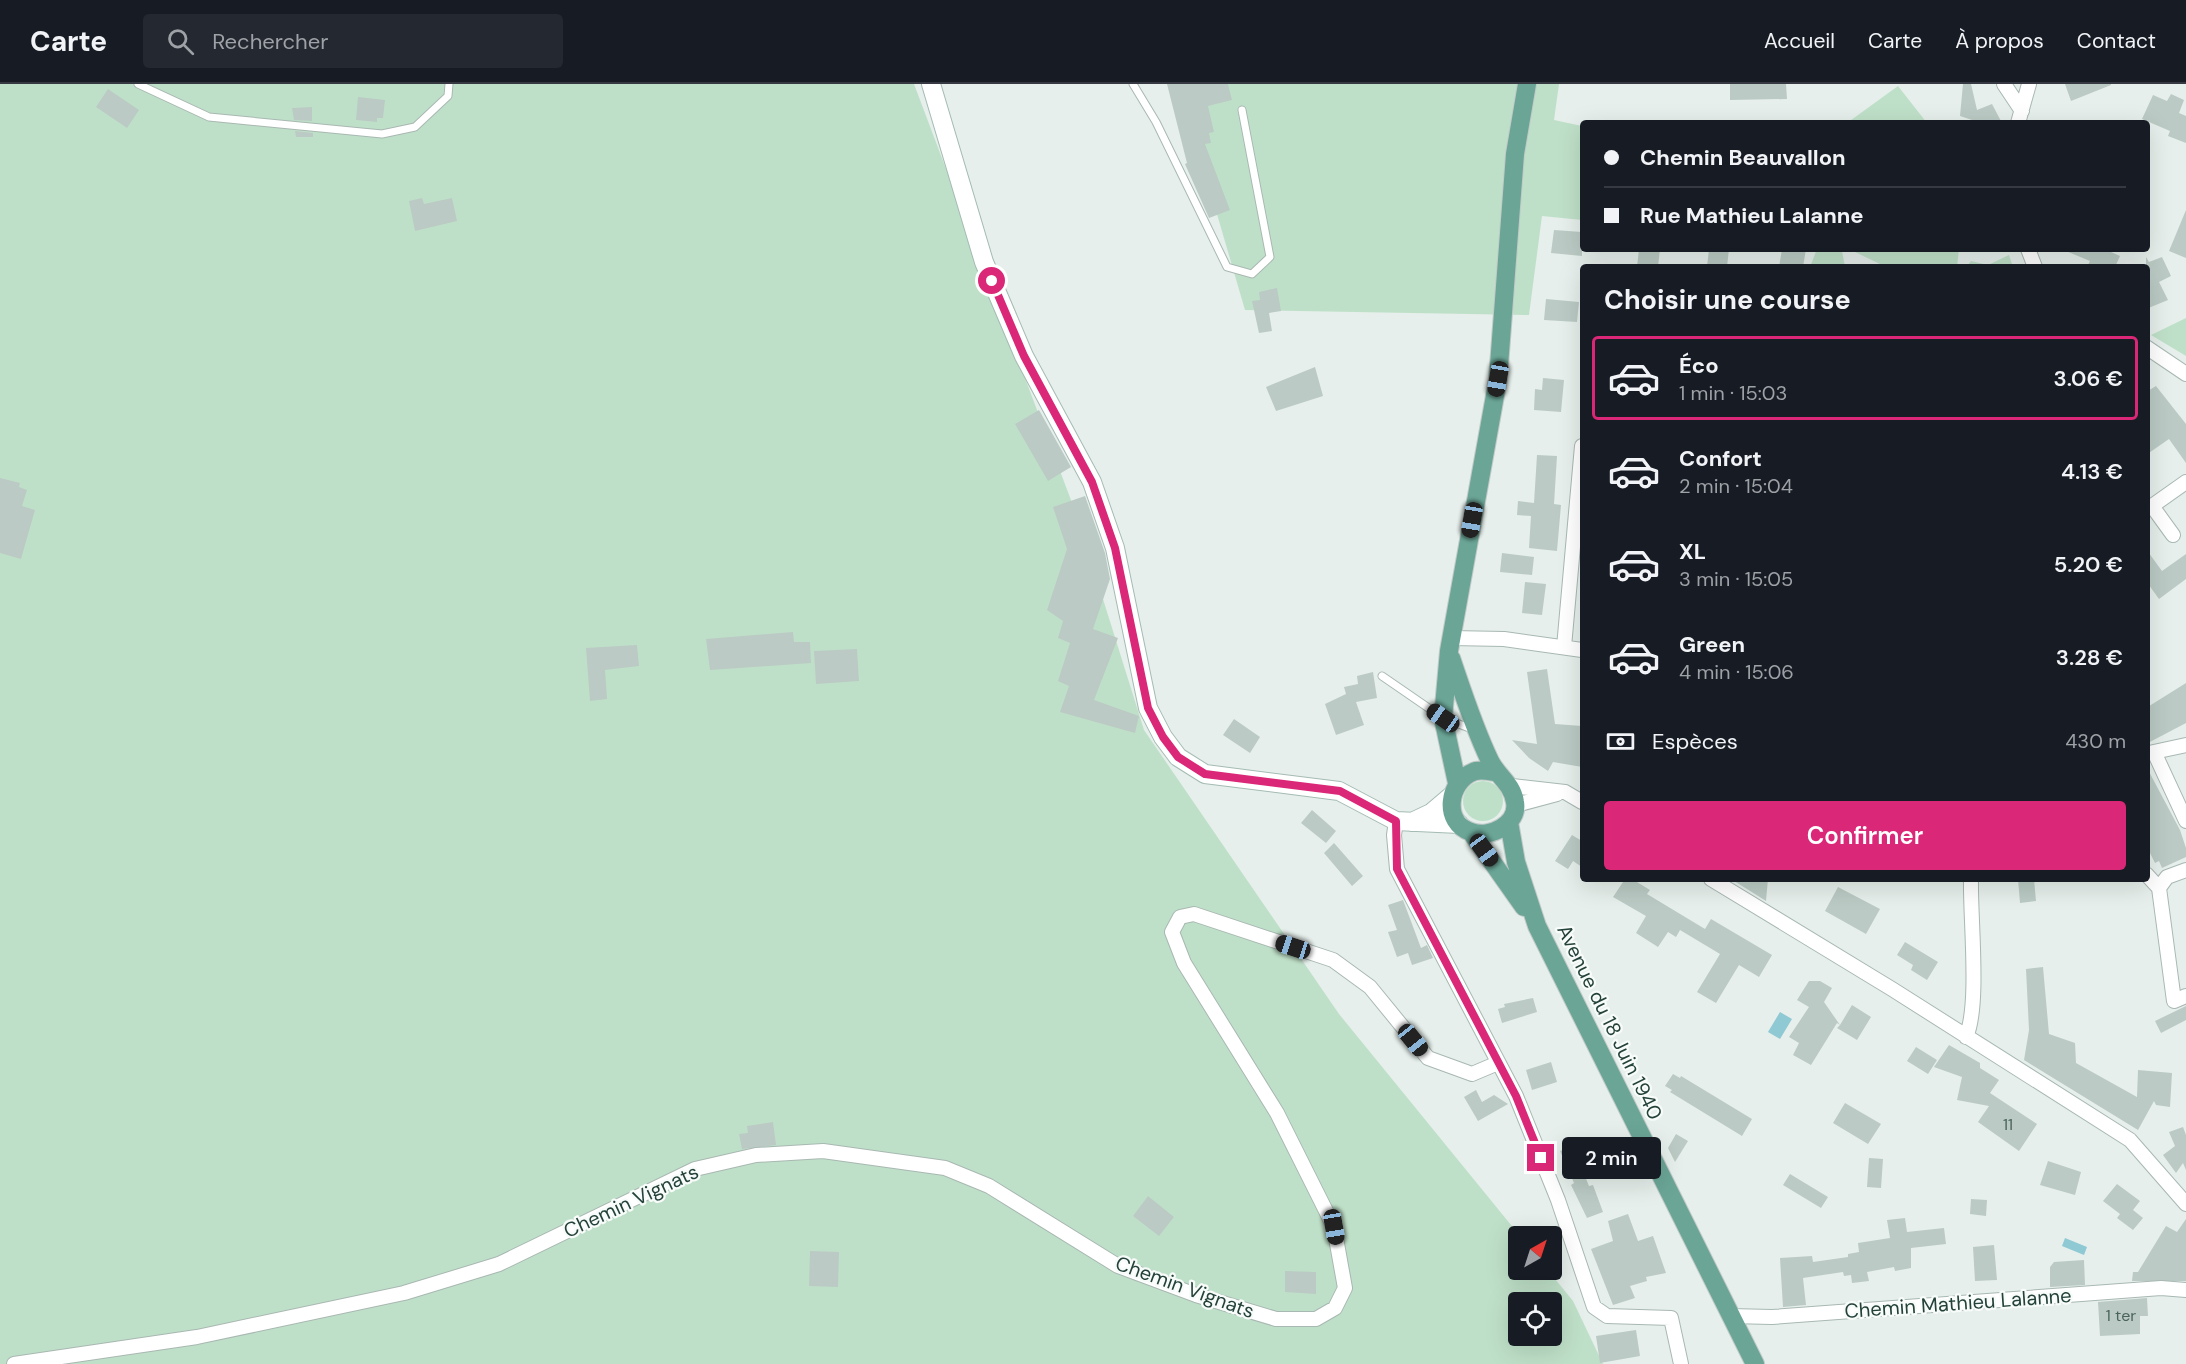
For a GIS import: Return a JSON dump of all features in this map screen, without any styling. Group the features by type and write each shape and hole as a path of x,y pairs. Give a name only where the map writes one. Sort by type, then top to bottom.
{"main road":[{"path":"1450,644 1475,730 1495,772 1512,786 1516,805 1509,822 1492,834 1465,828 1452,810 1454,790 1443,718 1450,644 1498,379 1515,154 1527,84"},
{"path":"1454,790 1474,771 1495,772"},
{"name":"Avenue du 18 Juin 1940","path":"1509,822 1516,862 1537,926 1755,1364"},
{"name":"Avenue du 18 Juin 1940","path":"1465,828 1537,926"}],"street":[{"path":"931,84 984,262 1024,356 1092,482 1115,548 1148,708 1163,737 1178,757 1205,774 1340,791 1403,822 1465,828"},
{"path":"2004,84 2020,117"},
{"path":"2020,117 2029,84"},
{"path":"2150,350 2186,374"},
{"path":"1564,648 1580,468"},
{"path":"2173,536 2152,506 2186,482"},
{"path":"1450,644 1504,639 1580,650"},
{"path":"2186,745 2151,753 2186,821"},
{"path":"1512,786 1565,792 1580,801"},
{"path":"1403,822 1431,813 1454,790"},
{"path":"1516,805 1565,792"},
{"path":"1403,822 1397,869 1469,1002 1516,1096 1558,1200 1594,1307 1607,1316 1671,1318 1680,1364"},
{"path":"2159,888 2167,877 2186,870"},
{"path":"2150,878 2159,888 2174,1001 2186,996"},
{"path":"1716,882 2130,1140 2186,1204"},
{"path":"1966,1038 1971,1026 1972,995 1971,882"},
{"name":"Chemin Vignats","path":"14,1364 197,1337 404,1293 499,1264 695,1169 756,1155 823,1151 945,1168 989,1185 1118,1266 1196,1295 1276,1319 1316,1319 1335,1308 1345,1287 1334,1227 1277,1113 1184,963 1172,932 1180,917 1194,914 1333,960 1371,987 1428,1058 1472,1074 1498,1063"},
{"name":"Chemin Mathieu Lalanne","path":"1730,1316 1772,1317 2150,1289 2186,1290"}],"lane":[{"path":"138,84 209,117 382,134 415,127 448,96 449,84"},
{"path":"1133,84 1156,122 1227,267 1252,274 1270,257 1242,110"},
{"path":"1382,676 1443,718 1475,730"}],"green space":[{"path":"0,84 914,84 1077,516 1144,730 1339,1014 1512,1226 1508,1226 1508,1280 1556,1280 1573,1301 1603,1364 0,1364"},
{"path":"1179,84 1559,84 1554,120 1580,126 1580,220 1542,216 1529,315 1245,310"},
{"path":"1898,86 1925,120 1851,120"},
{"path":"1816,252 1842,252 1844,264 1811,264"},
{"path":"1855,252 1959,252 1957,264 1880,264"},
{"path":"2009,255 2012,264 1990,264"},
{"path":"1971,261 1984,264 1968,264"},
{"path":"2186,318 2186,356 2151,335"},
{"path":"1483,781 1491,782 1497,787 1502,793 1502,809 1497,815 1491,820 1483,821 1475,820 1469,815 1464,809 1463,801 1464,793 1469,787 1475,782"}],"water":[{"path":"1780,1012 1792,1019 1780,1039 1768,1032"},
{"path":"2065,1238 2087,1247 2084,1255 2062,1246"}],"building":[{"path":"1167,84 1228,84 1232,100 1208,106 1214,132 1209,133 1211,143 1205,144 1230,210 1209,218 1185,164 1187,163"},
{"path":"1730,84 1786,84 1787,99 1730,100"},
{"path":"1963,84 1971,84 1977,110 1992,104 2000,120 1972,120 1960,116"},
{"path":"2065,84 2111,84 2111,85 2071,101"},
{"path":"108,89 139,110 127,128 96,107"},
{"path":"2171,94 2184,100 2179,113 2186,116 2186,143 2168,136 2170,131 2150,122 2150,120 2142,119 2153,95 2167,101"},
{"path":"358,97 385,100 383,118 377,118 377,122 356,120"},
{"path":"312,107 312,121 294,120 292,108"},
{"path":"295,131 313,133 313,137 296,137"},
{"path":"422,198 424,204 452,198 457,221 415,231 409,201"},
{"path":"2186,210 2186,258 2169,251"},
{"path":"1554,230 1580,232 1582,256 1551,253"},
{"path":"1639,252 1660,252 1658,264 1637,264"},
{"path":"1709,252 1729,252 1727,264 1707,264"},
{"path":"1782,252 1806,252 1804,264 1780,264"},
{"path":"2068,252 2111,252 2120,256 2116,264 2088,264 2090,261"},
{"path":"2146,257 2149,262 2162,257 2171,276 2159,282 2168,300 2150,307 2150,264 2146,264"},
{"path":"1277,288 1281,311 1269,313 1272,331 1259,333 1252,301 1260,300 1259,292"},
{"path":"1546,299 1579,302 1577,322 1544,320"},
{"path":"1315,367 1323,396 1276,411 1266,387"},
{"path":"1543,378 1564,380 1561,412 1534,410 1535,389 1542,390"},
{"path":"2156,386 2186,424 2186,463 2169,439 2150,452 2150,390"},
{"path":"1039,410 1071,467 1048,481 1015,424"},
{"path":"1537,455 1557,456 1554,504 1561,505 1557,551 1529,548 1531,516 1517,515 1518,501 1534,503"},
{"path":"0,478 20,483 19,487 27,490 22,506 35,510 21,559 0,553"},
{"path":"1085,496 1105,553 1110,579 1093,629 1118,638 1094,700 1139,716 1135,733 1060,712 1069,686 1058,681 1070,643 1058,638 1063,621 1047,610 1067,549 1053,507"},
{"path":"1502,553 1534,557 1532,575 1500,572"},
{"path":"2150,554 2162,571 2186,554 2186,579 2159,599 2150,587"},
{"path":"1525,582 1546,584 1542,615 1522,613"},
{"path":"793,632 794,642 810,642 811,663 710,670 706,639"},
{"path":"637,645 639,666 605,670 607,699 590,701 586,648"},
{"path":"857,649 859,681 816,684 814,651"},
{"path":"1547,669 1555,724 1580,726 1580,767 1553,762 1548,771 1529,758 1512,740 1537,744 1527,672"},
{"path":"1373,672 1377,698 1356,702 1364,725 1336,735 1325,704 1346,694 1344,687 1358,684 1357,676"},
{"path":"2186,683 2186,723 2150,742 2150,706"},
{"path":"1234,719 1260,737 1250,753 1223,735"},
{"path":"2150,774 2180,830 2186,848 2186,857 2162,868 2159,861 2155,863 2150,853"},
{"path":"1312,810 1336,831 1326,843 1301,823"},
{"path":"1572,835 1580,840 1580,866 1573,861 1568,869 1555,861"},
{"path":"1334,843 1363,876 1352,886 1324,853"},
{"path":"1623,882 1637,882 1650,890 1647,894 1705,929 1711,919 1772,955 1759,977 1739,965 1716,1003 1697,992 1720,954 1680,930 1676,937 1668,932 1658,947 1636,933 1646,916 1613,897"},
{"path":"1736,882 1768,882 1766,901"},
{"path":"2018,882 2034,882 2036,901 2020,903"},
{"path":"1838,887 1880,909 1866,934 1825,911"},
{"path":"1403,900 1421,948 1427,945 1433,958 1412,965 1408,953 1397,957 1388,932 1397,930 1388,905"},
{"path":"1905,942 1938,962 1927,980 1911,970 1913,965 1897,955"},
{"path":"2043,967 2049,1034 2075,1043 2076,1063 2137,1097 2138,1070 2172,1073 2170,1107 2156,1105 2154,1101 2138,1130 2024,1060 2029,1030 2026,969"},
{"path":"1809,981 1820,981 1832,988 1824,1002 1840,1025 1837,1023 1811,1065 1793,1055 1799,1043 1789,1037 1809,1007 1797,1000"},
{"path":"1533,998 1537,1012 1502,1023 1498,1009 1505,1007 1504,1004"},
{"path":"1852,1005 1871,1017 1857,1040 1837,1028"},
{"path":"2186,1006 2186,1020 2161,1033 2155,1021"},
{"path":"1949,1045 1980,1063 1980,1068 1999,1080 1990,1093 2037,1124 2019,1151 1978,1122 1989,1106 1957,1100 1962,1077 1934,1067"},
{"path":"1916,1047 1937,1060 1928,1074 1907,1061"},
{"path":"1551,1062 1557,1082 1532,1090 1526,1070"},
{"path":"1673,1074 1680,1078 1681,1076 1752,1119 1742,1136 1670,1092 1672,1090 1665,1086"},
{"path":"1476,1090 1482,1102 1494,1095 1508,1104 1478,1121 1464,1097"},
{"path":"1845,1103 1881,1124 1868,1144 1833,1123"},
{"path":"773,1122 776,1145 742,1149 739,1134 748,1133 747,1126"},
{"path":"2183,1127 2186,1135 2186,1170 2183,1163 2176,1173 2163,1155 2175,1146 2169,1132"},
{"path":"1676,1134 1688,1141 1675,1162 1668,1148"},
{"path":"1590,1138 1596,1151 1578,1159 1589,1186 1593,1185 1603,1212 1587,1218 1571,1185 1574,1183 1560,1151"},
{"path":"1869,1158 1883,1159 1881,1188 1867,1187"},
{"path":"2048,1161 2081,1172 2075,1195 2040,1185"},
{"path":"1790,1174 1828,1197 1821,1208 1783,1185"},
{"path":"2117,1184 2140,1201 2133,1210 2143,1218 2133,1230 2117,1218 2120,1214 2103,1201"},
{"path":"1148,1196 1174,1217 1159,1236 1133,1216"},
{"path":"1971,1199 1987,1200 1986,1216 1970,1214"},
{"path":"1628,1214 1638,1241 1653,1236 1666,1273 1646,1277 1647,1281 1630,1286 1635,1298 1613,1305 1591,1249 1613,1241 1608,1221"},
{"path":"1905,1218 1907,1232 1944,1228 1946,1244 1911,1248 1911,1268 1895,1271 1894,1267 1867,1272 1869,1281 1852,1283 1851,1275 1844,1276 1843,1272 1803,1278 1806,1305 1783,1307 1780,1258 1812,1256 1813,1262 1848,1257 1848,1254 1859,1252 1858,1243 1890,1238 1887,1220"},
{"path":"2186,1219 2186,1281 2132,1281 2133,1272 2138,1272 2166,1226 2177,1232"},
{"path":"1994,1245 1997,1280 1975,1281 1973,1247"},
{"path":"810,1251 839,1252 838,1287 809,1286"},
{"path":"2084,1260 2085,1285 2050,1287 2050,1267 2054,1262"},
{"path":"1285,1271 1316,1272 1316,1294 1285,1292"},
{"path":"2147,1298 2148,1316 2140,1316 2140,1334 2100,1336 2098,1302"},
{"path":"1636,1330 1640,1356 1600,1363 1596,1336"}],"route":[{"path":"992,281 1024,356 1092,482 1115,548 1148,708 1163,737 1178,757 1205,774 1340,791 1396,821 1394,835 1397,869 1469,1002 1516,1096 1541,1158"}]}
